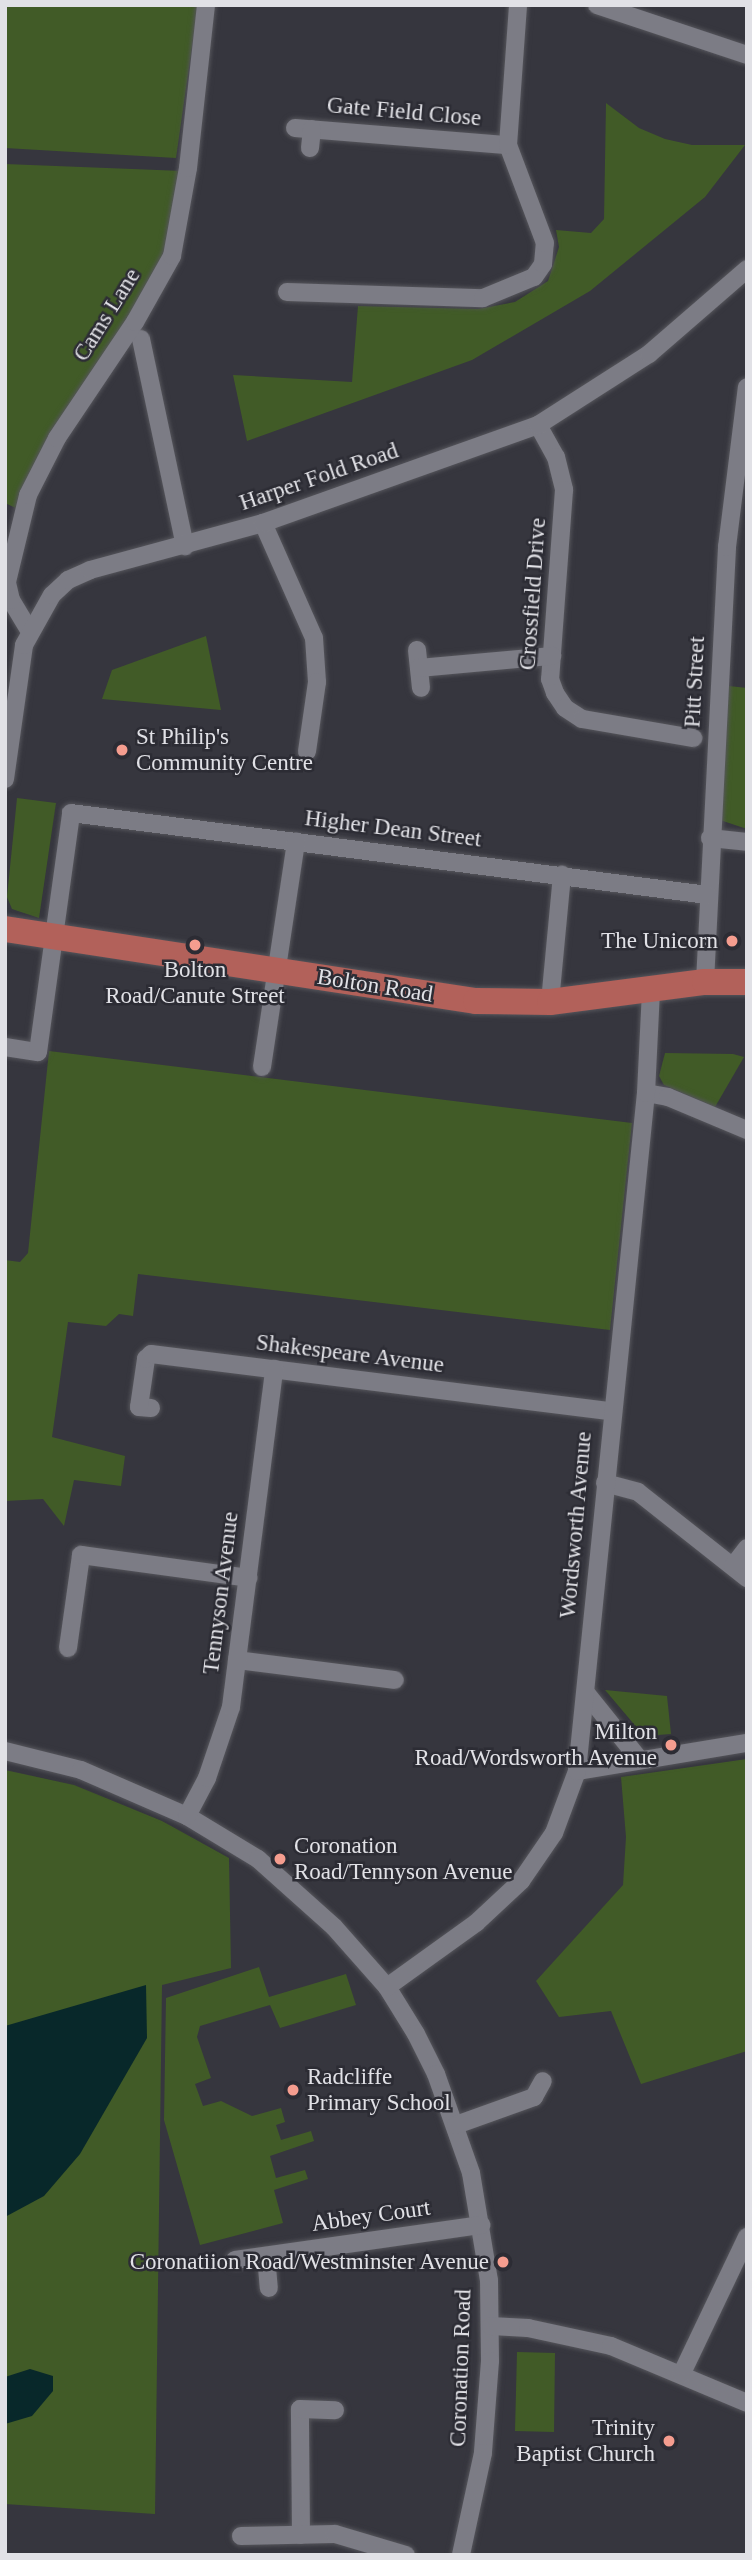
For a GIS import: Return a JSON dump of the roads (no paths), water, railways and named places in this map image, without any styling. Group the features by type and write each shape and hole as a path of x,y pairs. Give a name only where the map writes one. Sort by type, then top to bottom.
{"main road":[{"name":"Bolton Road","path":"5,929 459,999 550,1002 705,982 747,982"}],"street":[{"name":"Cams Lane","path":"29,630 11,600 7,582 28,495 57,438 135,322 172,256 188,167 206,5"},
{"path":"287,292 312,300 483,298 534,277 543,264 545,243 508,145 518,5"},
{"path":"597,5 747,55"},
{"name":"Gate Field Close","path":"310,148 304,128 508,145"},
{"name":"Harper Fold Road","path":"5,779 19,669 29,630 51,594 68,580 90,570 263,523 538,425 649,355 747,269"},
{"path":"141,339 140,373 185,546"},
{"name":"Pitt Street","path":"705,982 710,838 727,547 747,387"},
{"name":"Crossfield Drive","path":"538,425 559,465 564,490 550,679 565,708 582,719 662,741 693,738"},
{"path":"263,523 314,638 318,658 306,704 307,751"},
{"path":"421,688 418,659 552,656"},
{"name":"Higher Dean Street","path":"53,935 71,813 708,895"},
{"path":"710,838 747,842"},
{"path":"262,1067 296,842"},
{"path":"550,1002 562,875"},
{"path":"5,1047 38,1052 53,935"},
{"name":"Wordsworth Avenue","path":"387,1987 476,1923 521,1881 554,1833 577,1771 610,1410 646,1093 651,989"},
{"path":"646,1093 747,1130"},
{"name":"Shakespeare Avenue","path":"151,1408 139,1407 146,1359 151,1354 610,1410"},
{"name":"Tennyson Avenue","path":"187,1816 220,1742 237,1660 274,1369"},
{"path":"605,1483 638,1492 740,1572 747,1548"},
{"path":"68,1648 81,1555 248,1578"},
{"path":"237,1660 395,1680"},
{"path":"586,1693 639,1759"},
{"path":"577,1771 747,1743"},
{"name":"Coronation Road","path":"5,1751 81,1770 187,1816 258,1859 297,1891 387,1987 426,2053 456,2125 482,2225 491,2326 483,2453 461,2555"},
{"path":"456,2125 534,2097 544,2081"},
{"name":"Abbey Court","path":"235,2260 482,2225"},
{"path":"682,2373 731,2261 747,2237"},
{"path":"266,2256 269,2288"},
{"path":"491,2326 585,2339 682,2373 747,2403"},
{"path":"301,2535 300,2409 335,2410"},
{"path":"241,2536 352,2537 406,2555"}],"place":[{"name":"St Philip's Community Centre","path":"122,750"},
{"name":"The Unicorn","path":"732,941"},
{"name":"Bolton Road/Canute Street","path":"195,945"},
{"name":"Milton Road/Wordsworth Avenue","path":"671,1745"},
{"name":"Coronation Road/Tennyson Avenue","path":"280,1859"},
{"name":"Radcliffe Primary School","path":"293,2090"},
{"name":"Coronatiion Road/Westminster Avenue","path":"503,2262"},
{"name":"Trinity Baptist Church","path":"669,2441"}]}
